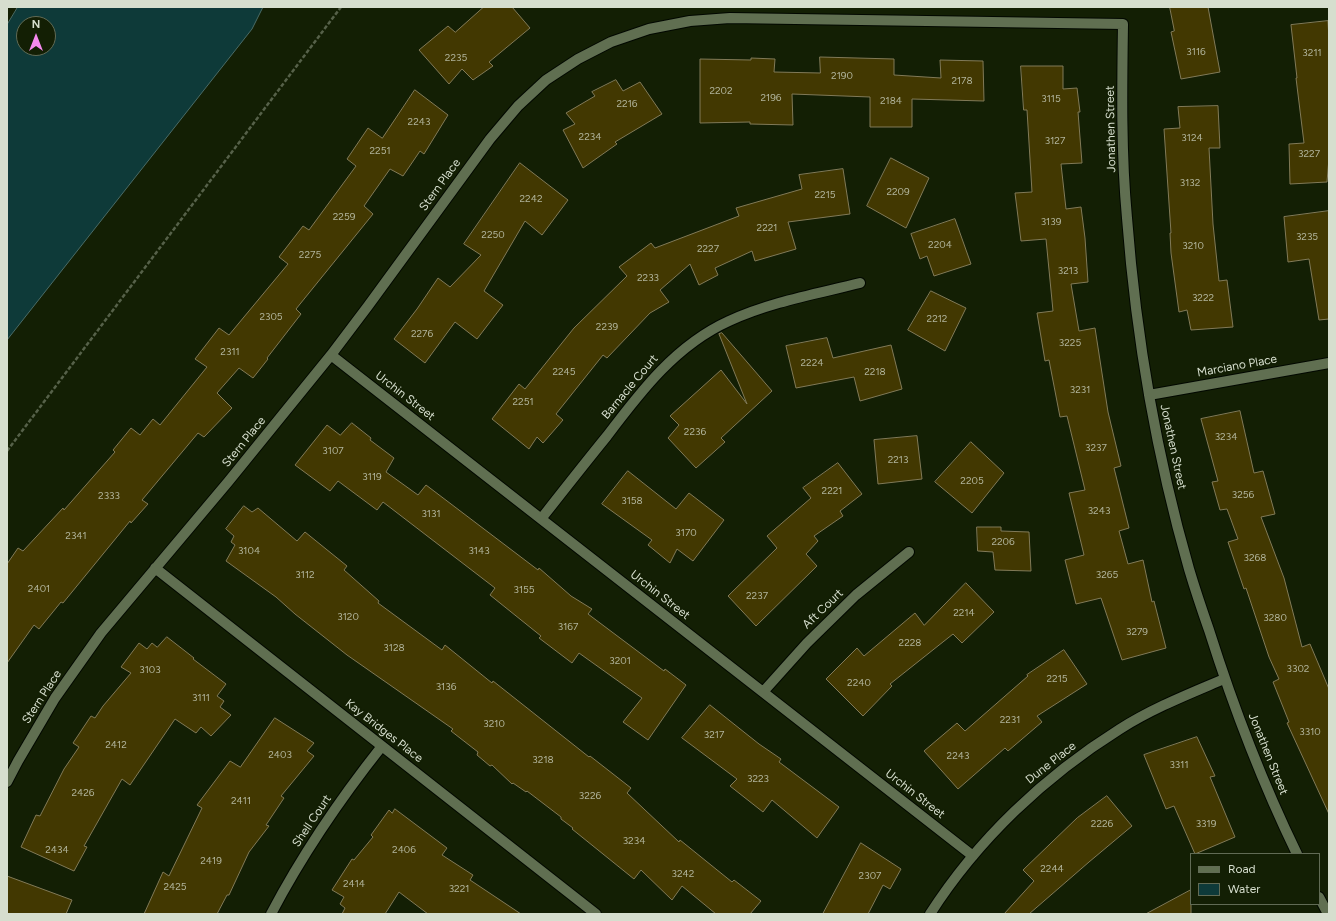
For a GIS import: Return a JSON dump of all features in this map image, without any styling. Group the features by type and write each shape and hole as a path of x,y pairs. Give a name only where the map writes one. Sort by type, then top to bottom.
{"street":[{"name":"Stern Place","path":"7,782 55,698 101,633 228,482 331,355 490,139 518,106 546,80 578,59 611,42 649,29 690,21 730,18 1123,24"},
{"name":"Jonathen Street","path":"1123,24 1122,118 1127,217 1137,316 1149,395 1167,483 1189,569 1224,679 1257,765 1297,853"},
{"name":"Barnacle Court","path":"541,519 642,391 668,362 697,340 728,321 760,308 860,283"},
{"name":"Urchin Street","path":"331,355 973,856"},
{"name":"Marciano Place","path":"1149,395 1329,363"},
{"name":"Aft Court","path":"763,692 812,637 856,595 908,552"},
{"name":"Kay Bridges Place","path":"156,568 596,914"},
{"name":"Dune Place","path":"930,914 942,896 988,838 1030,797 1074,760 1121,728 1171,701 1224,679"},
{"name":"Shell Court","path":"270,914 323,828 358,776 382,746"},
{"path":"1320,899 1328,914"}],"path":[{"path":"7,451 341,7"}],"water":[{"path":"18,7 263,7 252,29 7,340 7,25"}],"building":[{"path":"484,7 512,7 530,28 489,62 493,66 473,80 462,69 449,84 419,50 448,26 455,32"},
{"path":"1170,7 1208,7 1220,72 1181,79 1171,32 1174,31"},
{"path":"1328,21 1329,158 1327,182 1290,184 1289,144 1304,143 1291,25"},
{"path":"820,57 894,59 894,75 941,78 940,60 983,61 984,101 912,99 912,127 870,127 870,97 792,94 793,125 750,124 750,122 700,123 700,59 775,59 774,72 820,73"},
{"path":"1021,66 1063,66 1063,89 1077,88 1080,112 1078,112 1082,163 1061,164 1066,209 1081,207 1088,282 1071,284 1079,331 1095,328 1108,412 1121,466 1114,468 1129,528 1119,531 1128,564 1143,560 1152,602 1154,601 1166,648 1122,660 1101,598 1076,604 1065,560 1084,555 1069,493 1085,490 1067,416 1060,417 1049,360 1045,361 1037,313 1053,311 1046,239 1021,241 1015,193 1032,192 1027,110 1024,110"},
{"path":"616,80 623,91 640,82 662,114 615,142 617,144 583,168 563,130 575,124 566,113 595,96 592,92"},
{"path":"415,90 448,115 424,154 420,151 403,176 390,169 364,206 373,214 296,309 301,314 267,358 268,359 253,378 239,368 217,393 232,408 204,437 198,433 142,500 148,504 131,523 130,521 63,603 61,602 39,629 34,625 7,663 7,564 18,548 23,551 63,508 64,510 115,452 113,450 131,428 140,435 153,419 160,425 207,367 195,359 219,328 229,335 288,264 279,257 303,226 309,230 356,166 347,159 368,128 382,138"},
{"path":"1218,106 1220,148 1209,148 1213,224 1219,281 1227,280 1233,327 1191,330 1187,310 1179,312 1171,253 1164,129 1180,128 1178,107"},
{"path":"891,158 929,178 906,228 867,206"},
{"path":"520,163 568,200 542,235 525,221 484,291 503,305 477,339 455,322 425,363 394,339 438,278 450,287 481,255 464,244"},
{"path":"843,169 850,214 788,222 796,249 755,261 752,251 715,268 718,275 699,285 690,264 660,290 669,302 650,313 607,358 603,355 556,414 563,420 543,443 537,437 529,449 492,419 519,384 525,389 574,328 627,276 619,267 651,243 655,248 739,216 736,208 802,189 799,175"},
{"path":"1329,211 1329,319 1319,320 1309,259 1288,262 1284,217"},
{"path":"955,219 971,264 934,276 927,256 920,259 911,234"},
{"path":"931,291 966,308 945,351 908,330"},
{"path":"722,333 772,391 721,438 725,442 696,468 668,438 679,425 670,416 721,370 747,404 719,334"},
{"path":"827,338 833,358 891,345 902,389 860,401 854,377 796,388 786,346"},
{"path":"1240,411 1254,473 1263,471 1275,514 1261,517 1284,578 1302,647 1310,644 1329,689 1329,814 1287,723 1289,722 1273,682 1279,679 1269,657 1246,588 1244,589 1228,542 1238,539 1227,509 1220,510 1212,482 1218,481 1201,419"},
{"path":"352,423 371,438 370,440 394,458 386,472 418,495 426,485 538,570 539,568 571,596 592,609 588,614 664,671 665,669 686,685 648,740 623,722 642,698 579,653 572,663 539,638 541,636 490,595 495,588 383,502 377,510 338,481 330,491 295,465 327,425 340,435"},
{"path":"917,436 922,479 878,484 874,440"},
{"path":"971,442 1004,473 972,513 935,482"},
{"path":"838,463 862,494 840,511 843,516 814,536 818,541 806,554 817,566 756,626 728,596 777,548 767,536 811,498 803,488"},
{"path":"628,471 676,509 689,493 724,520 693,561 677,549 670,563 648,545 652,540 602,504"},
{"path":"244,506 252,512 258,508 297,541 305,532 347,566 344,570 379,601 378,603 442,650 445,645 492,683 493,681 589,757 590,756 631,788 627,793 679,842 680,840 732,882 734,880 761,901 750,914 716,914 682,886 672,900 641,870 634,879 572,829 573,828 561,819 561,817 527,791 526,792 513,783 512,784 492,765 490,766 477,755 478,752 451,731 453,729 347,655 276,597 226,561 235,545 231,542 234,536 226,529"},
{"path":"977,527 1001,527 1001,531 1029,532 1031,571 995,570 993,552 978,551"},
{"path":"966,583 994,612 962,643 953,634 890,684 892,686 863,716 826,679 857,648 864,656 915,613 924,625"},
{"path":"167,637 226,684 217,696 224,701 220,707 231,715 211,736 201,727 196,733 175,719 130,785 122,779 84,846 87,847 74,871 21,847 36,815 40,816 64,769 79,747 73,743 91,716 95,718 103,706 131,673 121,667 139,643 147,649 152,643 157,647"},
{"path":"1064,650 1087,684 1037,716 1042,722 1008,751 1005,748 958,789 924,751 957,723 965,731 1028,676 1027,675"},
{"path":"710,705 759,744 781,759 779,762 839,807 817,838 772,800 763,812 730,786 737,779 682,738"},
{"path":"275,718 314,743 307,751 314,756 281,796 284,798 266,825 269,826 249,852 229,895 227,895 217,914 144,914 163,872 169,876 202,808 197,805 230,761 240,767"},
{"path":"1197,737 1215,776 1210,777 1235,837 1195,853 1174,806 1166,809 1144,755"},
{"path":"1107,796 1132,826 1029,914 1004,914 1034,881 1023,870 1077,818"},
{"path":"395,809 447,848 442,855 473,875 470,880 521,914 428,914 399,892 385,914 342,914 345,908 340,904 344,897 332,890 352,859 354,860 373,837 371,835 389,810 392,813"},
{"path":"861,843 901,869 890,889 883,885 868,914 823,914"},
{"path":"7,876 72,900 66,914 7,914"},
{"path":"1190,891 1191,914 1146,914"}]}
